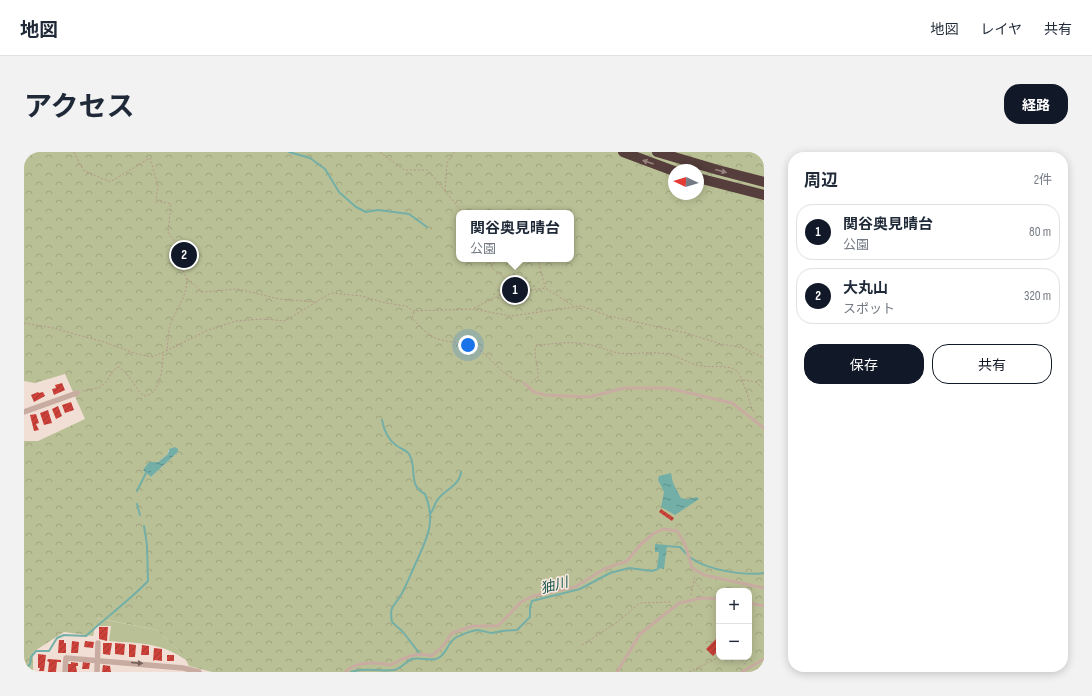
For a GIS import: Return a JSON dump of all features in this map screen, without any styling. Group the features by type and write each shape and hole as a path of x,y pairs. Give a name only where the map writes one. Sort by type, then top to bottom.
{"highway":[{"path":"623,152 668,168"},
{"path":"657,152 764,182"},
{"path":"704,180 764,195"}],"street":[{"path":"24,412 77,393"},
{"path":"97,672 98,643"},
{"path":"65,672 66,658 98,660 195,671"}],"lane":[{"path":"524,383 534,392 540,394 589,397 624,388 649,386 668,388 732,403 764,428"},
{"path":"345,672 351,666 375,662 391,665 405,657 415,654 421,653 432,656 442,647 452,633 473,626 498,626 521,602 533,596 575,587 604,569 627,561 641,544 653,534 663,529 678,531 692,568 704,575 764,588"},
{"path":"617,672 640,634 679,603 708,598 716,599"},
{"path":"752,604 764,606"},
{"path":"742,672 764,659"}],"path":[{"path":"74,152 83,170 110,182 150,158 158,186 156,200 171,204 168,232 182,252 178,257 178,262 187,278 202,292 238,288 279,299 319,302"},
{"path":"380,152 404,170 428,170 461,210"},
{"path":"445,192 447,164 454,152"},
{"path":"495,262 491,267 510,283 514,292"},
{"path":"539,262 545,288"},
{"path":"166,351 170,324 182,303 186,290 187,278"},
{"path":"473,309 502,294 545,288 574,306"},
{"path":"24,323 53,328 104,342 137,354 152,356 166,351 208,330 236,320 263,318 285,321 303,309 319,302 331,293 362,296 386,303 406,306 414,311 473,309 511,316 581,306 609,316 686,333 721,344 744,348 764,358"},
{"path":"414,311 412,318 432,337 445,341 470,344 476,347 509,378 524,383 533,382 538,377 538,368 534,353 536,346 570,342 591,344 618,353 647,351 668,354 694,364 710,367 728,367 736,370 742,380 746,397 758,423"},
{"path":"77,393 100,387 107,381 114,369 118,367 124,370 138,391 144,396 150,396 156,391 163,352"},
{"path":"742,380 756,382 764,389"},
{"path":"688,601 696,570"},
{"path":"694,582 708,598"},
{"path":"582,645 616,623 640,603 679,603"},
{"path":"689,672 716,658"},
{"path":"742,660 749,668"}],"green space":[{"path":"24,152 764,152 764,672 212,672 189,666 186,660 178,655 180,652 157,630 97,618 93,636 64,632 33,652 33,672 24,672 24,441 38,441 85,419 65,374 35,383 24,381","holes":["168,450 178,452 151,477 149,462 158,462 168,454"]},
{"path":"176,238 198,247 185,270 167,258"},
{"path":"514,272 539,282 521,303 490,298"},
{"path":"96,618 157,630 180,652 178,655 153,645 109,641 111,626 95,626"}],"water":[{"path":"175,447 178,449 178,452 151,477 143,470 149,462 158,462 168,454 169,449"},
{"path":"671,473 673,483 681,498 687,499 697,497 699,499 675,515 661,507 664,492 658,480 659,476"},
{"path":"655,544 667,545 664,569 657,568 659,552 655,552"}],"building":[{"path":"62,383 65,390 54,395 52,389 56,388 55,385"},
{"path":"38,392 43,392 45,396 34,402 31,395"},
{"path":"71,402 74,410 65,413 62,405"},
{"path":"58,406 62,416 56,419 52,409"},
{"path":"48,410 52,423 44,425 40,413"},
{"path":"36,414 39,423 36,424 39,430 34,431 30,415"},
{"path":"661,509 674,518 672,521 659,512"},
{"path":"99,627 108,627 107,641 99,639"},
{"path":"716,639 716,653 713,656 706,649"},
{"path":"59,640 64,640 64,643 66,643 66,653 58,653"},
{"path":"72,641 79,642 78,653 71,653"},
{"path":"85,641 94,642 93,648 84,647"},
{"path":"103,643 112,643 110,655 103,654"},
{"path":"115,643 125,644 124,655 115,654"},
{"path":"129,644 136,645 135,657 129,657"},
{"path":"142,645 149,646 149,655 141,655"},
{"path":"154,648 162,649 162,661 153,661"},
{"path":"38,654 46,655 44,671 39,671"},
{"path":"167,655 174,655 174,661 167,661"},
{"path":"48,659 61,660 61,662 57,662 56,672 48,672"},
{"path":"71,662 78,663 78,666 76,666 77,672 68,672 68,664 71,664"},
{"path":"83,662 90,663 89,669 82,669"},
{"path":"103,665 110,666 111,672 102,672"}],"waterway":[{"path":"289,152 310,158 325,169 339,192 356,207 366,212 378,210 409,214 427,227"},
{"path":"382,420 389,438 394,444 407,452 410,456 415,483 420,491 425,494 430,514 430,523 426,540 405,588 391,612 392,622 403,632 420,654"},
{"path":"137,491 147,471"},
{"path":"431,513 442,495 458,480 461,472"},
{"path":"137,504 140,515"},
{"path":"24,667 30,665 31,657 36,651 49,651 57,638 64,635 86,636 148,581 147,545 144,526"},
{"name":"㹨川","path":"664,546 680,547 690,557 698,562 716,569 747,574 764,573"},
{"name":"㹨川","path":"351,672 362,670 394,670 412,659 436,659 444,653 454,639 465,633 477,630 492,633 517,630 530,617 532,601 580,589 610,573 629,568 652,571 658,569 658,566"}],"place":[{"name":"大丸山","path":"184,255"},
{"name":"関谷奥見晴台","path":"515,290"}]}
